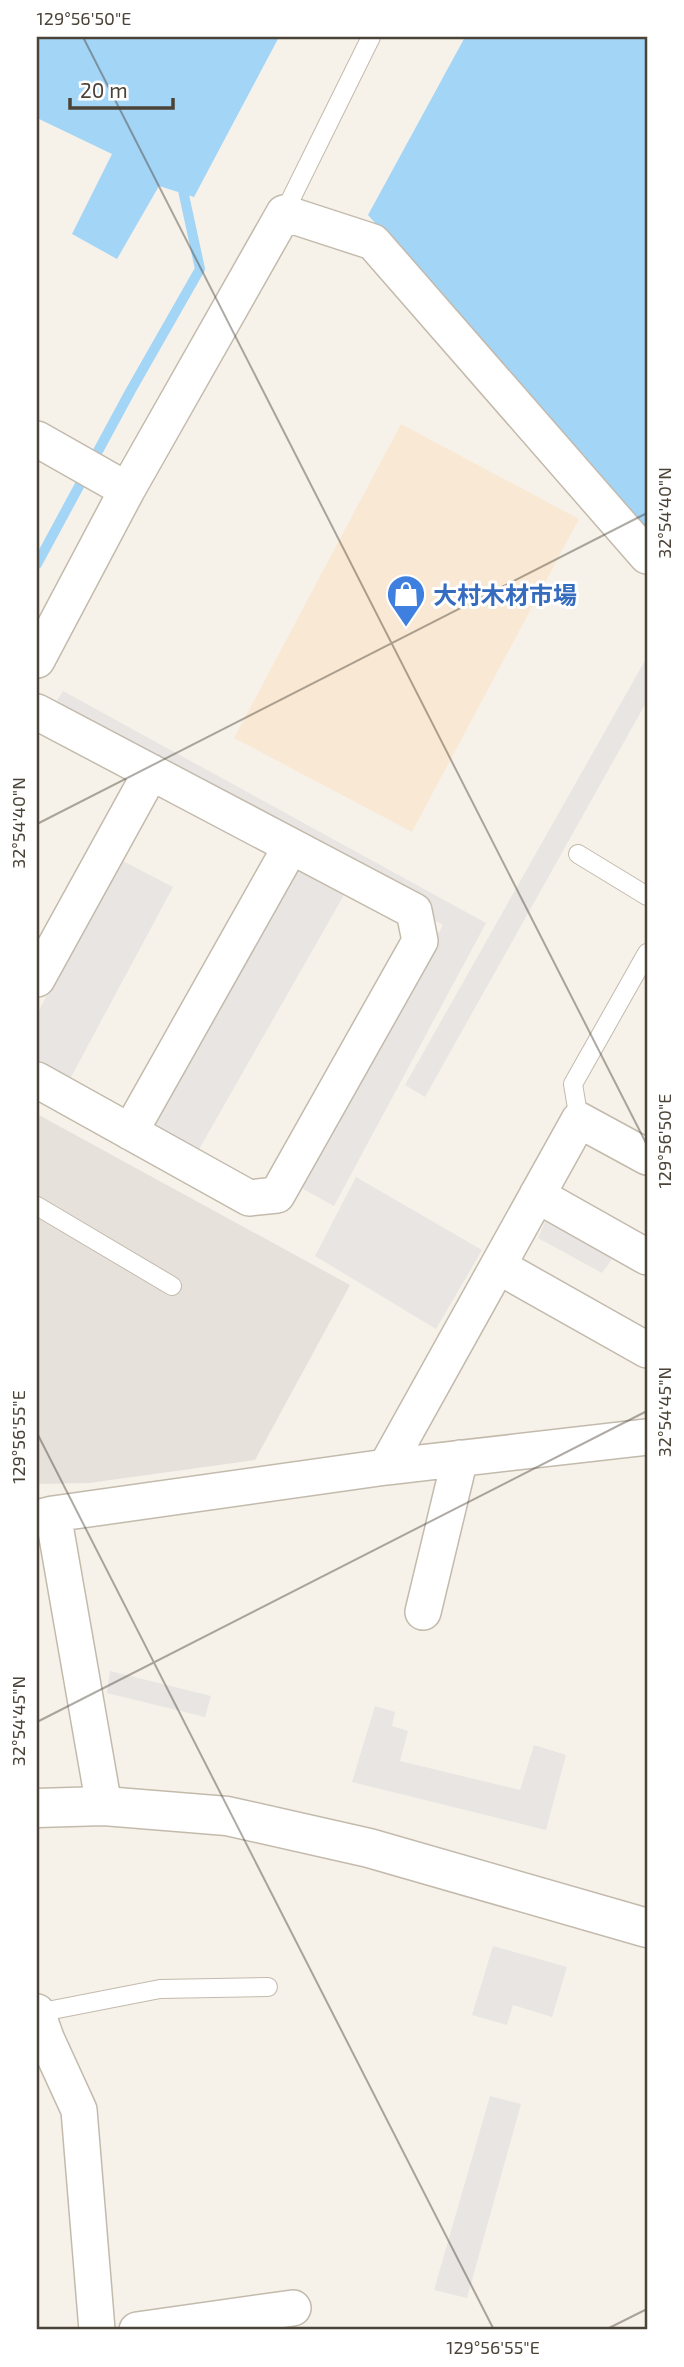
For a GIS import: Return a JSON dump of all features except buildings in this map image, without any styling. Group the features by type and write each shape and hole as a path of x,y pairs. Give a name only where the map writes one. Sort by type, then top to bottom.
{"street":[{"path":"37,660 118,485 284,213 373,242 647,556"},
{"path":"37,439 118,485"},
{"path":"37,712 414,911 420,941 277,1195 249,1198 37,1080"},
{"path":"37,979 151,772"},
{"path":"130,1132 291,846"},
{"path":"386,1466 579,1120 647,1157"},
{"path":"537,1195 647,1257"},
{"path":"498,1266 647,1350"},
{"path":"104,1806 45,1516 386,1466 647,1437"},
{"path":"424,1612 460,1458"},
{"path":"37,1808 104,1806 226,1816 356,1845 647,1928"},
{"path":"37,2012 79,2110 97,2330"},
{"path":"137,2330 293,2308"}],"lane":[{"path":"284,213 371,37"},
{"path":"578,854 647,897"},
{"path":"579,1120 573,1084 647,953"},
{"path":"37,1206 172,1286"},
{"path":"37,2012 160,1989 268,1987"}],"shaded area":[{"name":"大村木材市場","path":"401,424 579,519 412,832 234,738"},
{"path":"647,657 647,701 425,1097 405,1085"},
{"path":"63,691 486,923 334,1206 296,1185 443,925 49,713"},
{"path":"119,859 173,887 70,1079 37,1061 37,1014"},
{"path":"299,860 348,888 198,1151 148,1123"},
{"path":"37,1114 350,1285 255,1460 89,1483 37,1484"},
{"path":"356,1177 482,1250 436,1329 315,1256"},
{"path":"549,1212 619,1249 602,1273 538,1238"},
{"path":"110,1671 211,1696 205,1717 107,1693"},
{"path":"375,1706 395,1712 392,1726 408,1731 400,1761 520,1790 534,1745 566,1755 546,1830 352,1782"},
{"path":"493,1946 567,1967 552,2017 513,2005 507,2025 472,2015"},
{"path":"490,2096 521,2104 467,2298 434,2290"}],"water":[{"path":"37,37 279,37 194,197 159,186 117,259 72,234 112,154 37,118"},
{"path":"465,37 647,37 647,531 368,215"}],"waterway":[{"path":"37,564 200,269 181,181"}],"place":[{"name":"大村木材市場","path":"406,628"}]}
